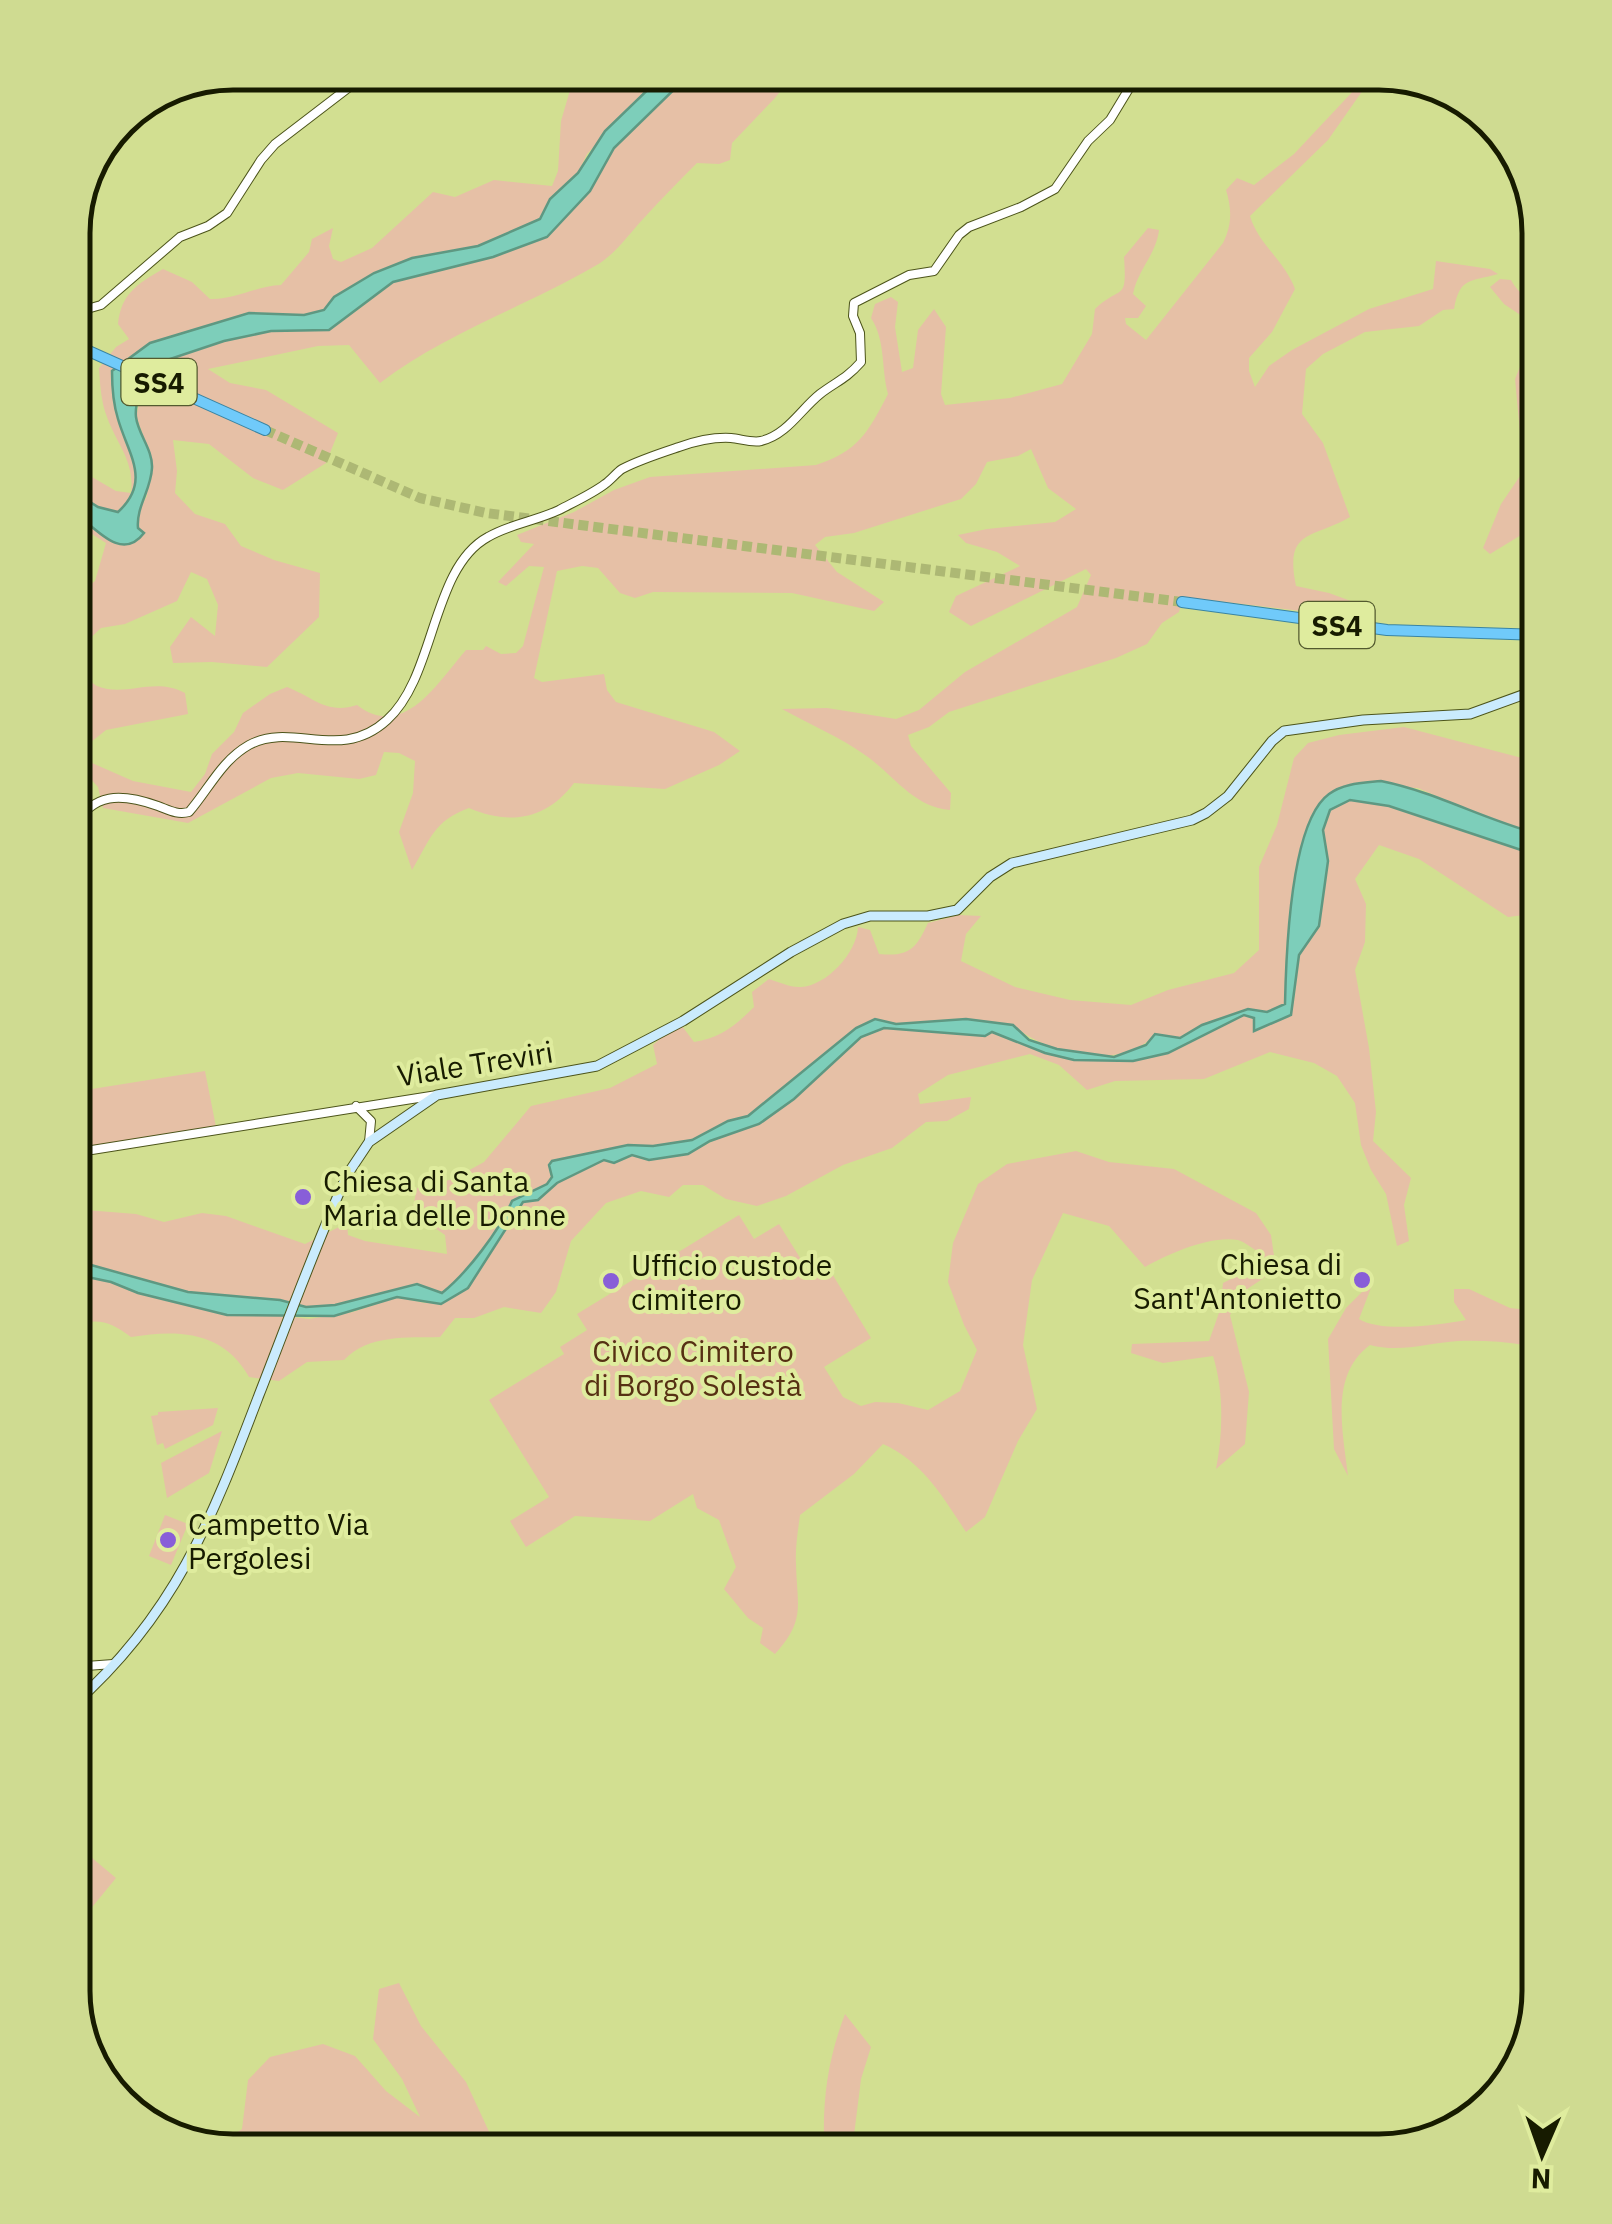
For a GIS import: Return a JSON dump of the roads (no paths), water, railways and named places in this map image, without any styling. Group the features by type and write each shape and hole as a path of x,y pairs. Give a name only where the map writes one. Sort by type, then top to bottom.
{"highway":[{"name":"SS4","path":"90,352 265,430"},
{"name":"SS4","path":"1182,602 1353,627 1522,635"}],"main road":[{"name":"Viale Treviri","path":"437,1094 596,1066 683,1020 848,922 870,916 944,914 957,910 990,877 1012,864 1192,820 1221,804 1284,731 1363,720 1470,714 1522,695"},
{"path":"90,1688 156,1616 194,1553 348,1175 369,1142 437,1094"}],"street":[{"path":"90,309 101,306 180,237 227,213 260,160 346,90"},
{"path":"90,805 109,798 152,804 180,814 189,812 216,773 252,743 288,738 337,742 362,736 386,722 402,704 414,681 428,650 436,617 461,566 486,537 556,512 605,484 620,470 682,446 715,438 762,441 791,424 822,392 845,380 861,362 854,302 895,281 934,271 969,226 1021,207 1055,189 1130,90"},
{"name":"Viale Treviri","path":"90,1150 437,1094"},
{"path":"356,1106 371,1121 369,1142"},
{"path":"90,1667 114,1664"}],"water":[{"path":"647,90 674,90 614,148 590,191 547,237 493,257 393,282 329,330 271,331 224,341 152,365 136,410 152,461 138,520 138,528 144,533 135,541 117,543 90,525 90,502 118,512 128,501 136,478 116,413 112,371 150,343 249,313 304,315 324,310 334,297 374,273 412,258 478,246 540,219 550,199 578,173 605,131"},
{"path":"1381,781 1522,828 1522,850 1389,806 1350,800 1330,810 1323,830 1328,861 1319,926 1299,955 1291,1015 1254,1031 1254,1018 1244,1015 1168,1053 1133,1061 1074,1060 992,1032 985,1036 884,1028 861,1037 794,1099 759,1124 710,1141 688,1154 649,1160 632,1155 614,1163 604,1160 557,1183 538,1200 523,1202 468,1288 441,1304 397,1297 334,1316 227,1315 90,1278 90,1265 188,1292 280,1300 306,1307 335,1305 417,1284 442,1293 482,1250 512,1201 547,1184 552,1177 552,1161 628,1145 692,1140 728,1121 748,1116 856,1028 875,1019 896,1024 966,1019 1013,1025 1029,1040 1057,1049 1114,1057 1146,1045 1155,1034 1180,1038 1202,1025 1248,1009 1267,1012 1285,1004 1293,892 1306,832 1316,809 1329,794 1354,784"}],"tunnel":[{"path":"265,430 420,498 486,513 1182,602"}],"place":[{"name":"Chiesa di Santa Maria delle Donne","path":"303,1197"},
{"name":"Chiesa di Sant'Antonietto","path":"1362,1280"},
{"name":"Ufficio custode cimitero","path":"611,1281"},
{"name":"Campetto Via Pergolesi","path":"168,1540"}],"park label":[{"name":"Civico Cimitero di Borgo Solestà","path":"693,1367"}]}
